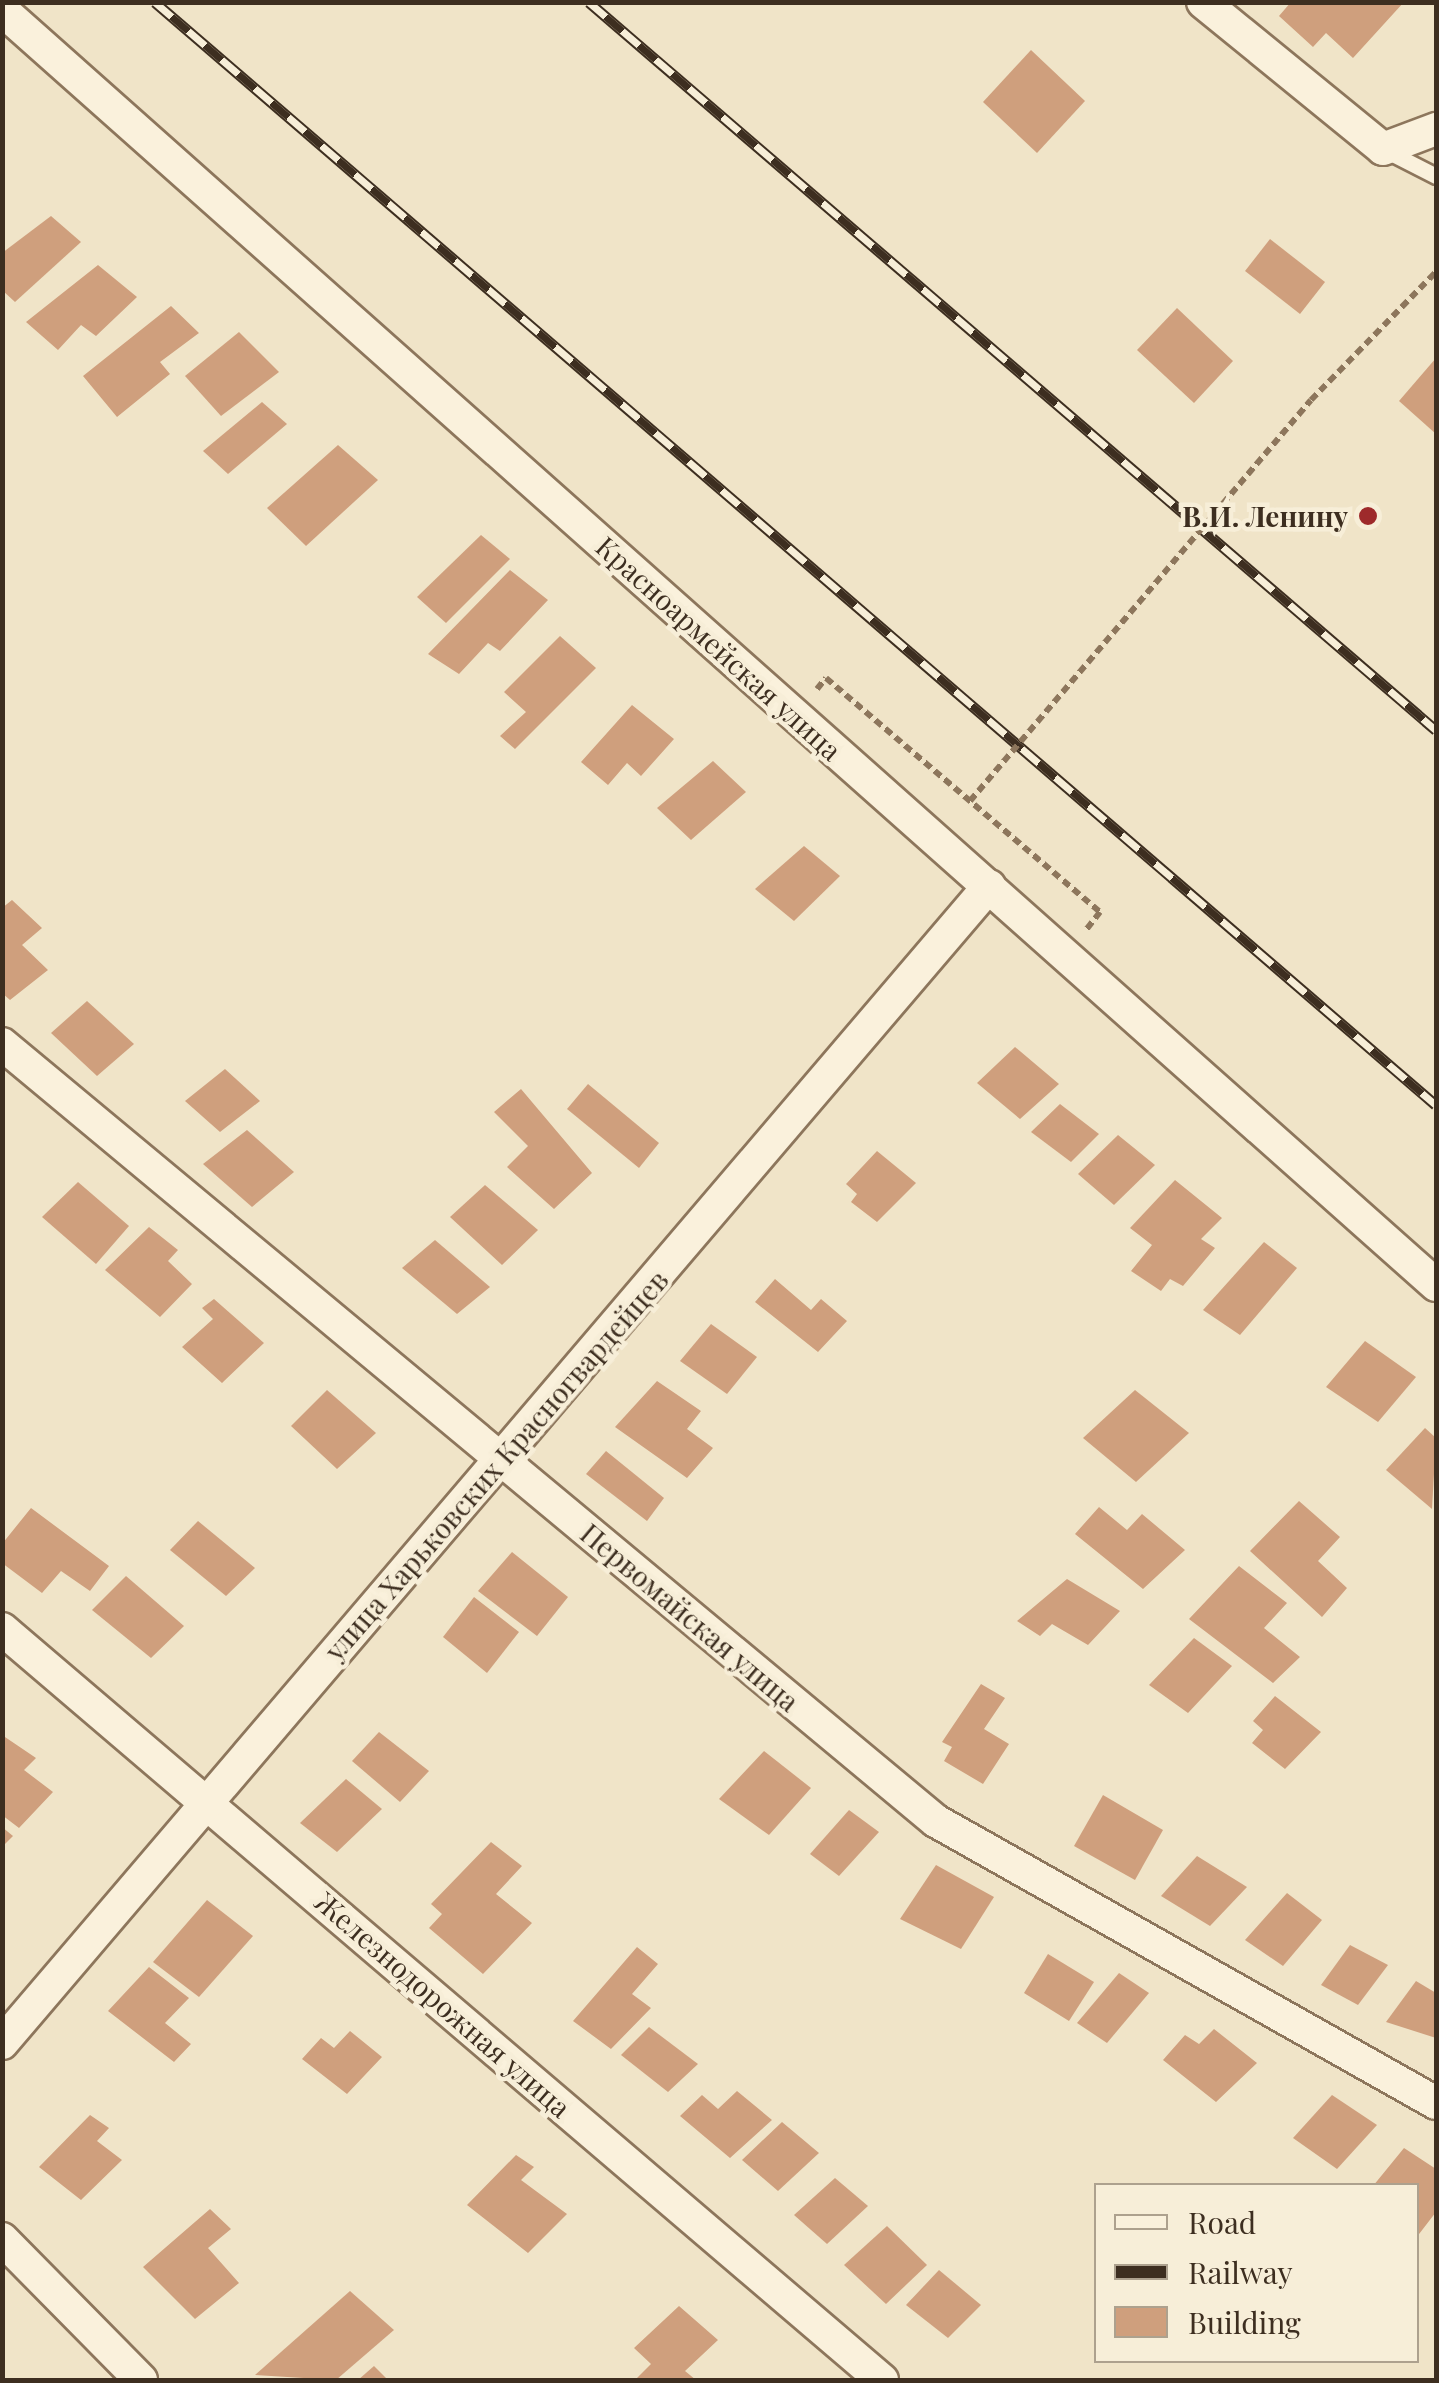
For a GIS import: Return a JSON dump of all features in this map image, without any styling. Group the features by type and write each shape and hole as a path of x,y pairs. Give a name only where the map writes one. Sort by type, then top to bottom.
{"street":[{"path":"1203,2 1383,149 1436,129"},
{"name":"Красноармейская улица","path":"2,10 1436,1285"},
{"name":"улица Харьковских Красногвардейцев","path":"2,2043 989,886"},
{"name":"Первомайская улица","path":"2,1044 936,1821 1436,2103"},
{"name":"Железнодорожная улица","path":"2,1629 882,2380"},
{"path":"2,2239 141,2380"}],"lane":[{"path":"1383,149 1436,176"}],"path":[{"path":"970,801 1311,400 1436,272"},
{"path":"826,678 1100,912"}],"building":[{"path":"1291,2 1404,2 1353,58 1326,33 1313,47 1279,16"},
{"path":"1031,50 1085,101 1037,153 983,102"},
{"path":"51,216 81,242 15,302 2,290 2,253"},
{"path":"1270,239 1325,282 1300,314 1245,271"},
{"path":"98,265 137,297 96,336 81,325 58,350 26,322"},
{"path":"171,306 199,333 160,362 170,374 117,417 83,376"},
{"path":"1177,308 1233,361 1194,403 1137,350"},
{"path":"239,332 279,372 221,416 185,376"},
{"path":"1436,358 1436,434 1399,401"},
{"path":"262,402 287,424 228,474 203,451"},
{"path":"338,445 378,480 306,546 267,508"},
{"path":"481,535 510,559 446,623 417,597"},
{"path":"510,570 548,600 500,651 488,643 459,674 428,654"},
{"path":"560,636 596,668 515,749 500,736 526,712 504,692"},
{"path":"632,705 674,739 641,776 627,763 608,785 581,762"},
{"path":"713,761 746,792 691,840 657,808"},
{"path":"804,846 840,876 794,921 755,889"},
{"path":"12,900 42,928 22,945 48,970 10,1000 2,993 2,908"},
{"path":"87,1001 134,1044 97,1076 51,1033"},
{"path":"1015,1047 1059,1084 1020,1119 977,1083"},
{"path":"225,1069 260,1101 220,1132 185,1101"},
{"path":"588,1084 659,1143 639,1168 567,1109"},
{"path":"521,1089 592,1173 554,1209 507,1167 528,1146 494,1112"},
{"path":"1060,1104 1099,1134 1071,1162 1031,1132"},
{"path":"247,1130 294,1172 252,1207 203,1164"},
{"path":"1118,1135 1155,1165 1114,1205 1078,1174"},
{"path":"877,1151 916,1183 877,1222 851,1202 857,1194 846,1184"},
{"path":"1175,1180 1222,1218 1201,1239 1215,1248 1183,1286 1170,1279 1161,1291 1131,1271 1152,1245 1130,1228"},
{"path":"78,1182 129,1226 96,1264 42,1217"},
{"path":"485,1185 538,1230 502,1265 450,1217"},
{"path":"149,1227 178,1250 168,1261 192,1284 160,1317 105,1270"},
{"path":"435,1240 490,1287 457,1314 402,1268"},
{"path":"1264,1242 1297,1268 1240,1335 1203,1310"},
{"path":"775,1279 811,1310 821,1299 847,1321 818,1352 755,1302"},
{"path":"214,1299 264,1343 222,1383 182,1347 213,1319 202,1308"},
{"path":"711,1324 757,1357 727,1394 680,1361"},
{"path":"1365,1341 1416,1377 1378,1422 1326,1387"},
{"path":"657,1381 701,1411 687,1429 713,1448 687,1478 615,1427"},
{"path":"327,1390 376,1433 337,1469 291,1426"},
{"path":"1135,1390 1189,1433 1136,1482 1083,1438"},
{"path":"1425,1428 1436,1438 1432,1509 1386,1470"},
{"path":"606,1451 664,1498 647,1521 586,1474"},
{"path":"1299,1501 1340,1537 1318,1561 1347,1588 1322,1617 1250,1551"},
{"path":"1099,1507 1127,1530 1142,1514 1185,1550 1143,1589 1075,1534"},
{"path":"31,1508 109,1566 90,1591 61,1571 42,1593 2,1563 2,1544"},
{"path":"198,1521 255,1568 226,1596 170,1550"},
{"path":"512,1552 568,1597 537,1636 478,1591"},
{"path":"1239,1566 1287,1603 1264,1628 1300,1657 1273,1683 1189,1619"},
{"path":"126,1576 184,1626 151,1658 92,1610"},
{"path":"1067,1579 1120,1611 1088,1645 1052,1624 1040,1636 1017,1621"},
{"path":"474,1597 519,1632 487,1673 443,1637"},
{"path":"1194,1638 1232,1666 1188,1713 1149,1685"},
{"path":"981,1684 1005,1698 984,1729 1009,1744 983,1784 944,1761 952,1747 942,1742"},
{"path":"1275,1696 1321,1732 1285,1769 1252,1743 1263,1730 1253,1721"},
{"path":"379,1732 429,1771 400,1802 352,1761"},
{"path":"2,1735 36,1758 24,1770 53,1792 19,1828 2,1815"},
{"path":"764,1751 811,1788 769,1835 719,1799"},
{"path":"346,1779 382,1809 337,1852 300,1823"},
{"path":"1103,1795 1163,1830 1135,1880 1074,1846"},
{"path":"849,1810 879,1832 839,1876 810,1854"},
{"path":"2,1827 13,1836 2,1847"},
{"path":"491,1842 522,1866 496,1894 532,1923 483,1974 429,1928 442,1914 431,1904"},
{"path":"1197,1856 1247,1887 1210,1926 1161,1896"},
{"path":"936,1865 994,1897 961,1949 900,1919"},
{"path":"1287,1893 1322,1920 1283,1966 1245,1940"},
{"path":"207,1900 253,1936 199,1997 153,1962"},
{"path":"1350,1945 1388,1965 1358,2005 1321,1985"},
{"path":"637,1947 658,1964 632,1994 651,2008 611,2049 573,2021"},
{"path":"1048,1954 1094,1982 1069,2021 1024,1993"},
{"path":"149,1967 189,1998 165,2023 191,2044 174,2062 108,2011"},
{"path":"1119,1973 1149,1993 1107,2043 1077,2023"},
{"path":"1416,1981 1436,1993 1436,2038 1386,2022"},
{"path":"649,2027 698,2064 668,2092 621,2055"},
{"path":"1214,2029 1257,2063 1216,2102 1163,2060 1185,2035 1199,2044"},
{"path":"350,2031 382,2057 347,2094 302,2059 321,2038 334,2048"},
{"path":"737,2091 772,2120 730,2158 680,2116 702,2095 718,2109"},
{"path":"1332,2095 1377,2125 1337,2169 1293,2138"},
{"path":"90,2115 109,2128 97,2141 122,2160 81,2200 39,2167"},
{"path":"782,2122 819,2153 778,2191 742,2160"},
{"path":"1404,2148 1436,2169 1436,2212 1419,2234 1419,2183 1375,2183"},
{"path":"516,2155 534,2167 521,2180 567,2214 528,2253 467,2205"},
{"path":"835,2178 868,2206 827,2244 794,2215"},
{"path":"210,2209 231,2229 208,2248 239,2283 195,2319 143,2267"},
{"path":"887,2226 927,2265 886,2304 844,2265"},
{"path":"939,2270 981,2305 948,2338 906,2305"},
{"path":"350,2291 394,2330 336,2380 255,2375"},
{"path":"679,2306 718,2340 685,2371 696,2380 635,2380 651,2364 634,2348"},
{"path":"374,2366 388,2380 358,2380"}],"railway":[{"path":"155,2 1436,1105"},
{"path":"589,2 1436,730"}],"place":[{"name":"В.И. Ленину","path":"1368,516"}]}
